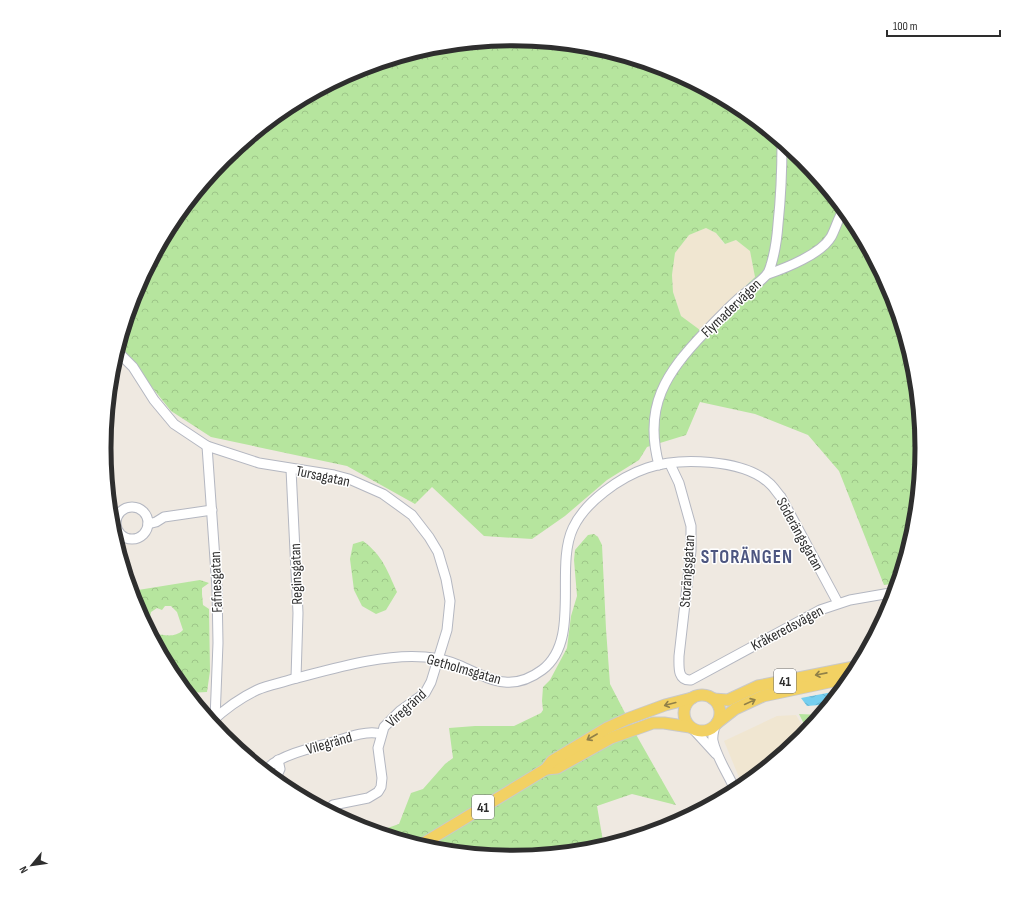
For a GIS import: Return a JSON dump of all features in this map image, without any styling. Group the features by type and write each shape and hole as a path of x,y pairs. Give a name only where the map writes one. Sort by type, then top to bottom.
{"main road":[{"name":"41","path":"427,841 546,769 552,761 613,725 654,709 692,698 702,696 712,699 728,700 758,686 851,668"},
{"name":"41","path":"546,769 557,768 611,738 653,723 664,723 705,731 735,709 763,696 843,679"},
{"path":"692,698 686,704 684,712 685,720 692,728"},
{"path":"712,699 719,710 719,718 716,724"}],"street":[{"name":"Flymadervägen","path":"659,464 653,436 656,406 672,370 685,353 736,300 768,274 774,256 777,238 782,188 782,149"},
{"path":"768,274 788,267 822,247 830,238 841,215"},
{"name":"Tursagatan","path":"122,356 133,367 154,400 174,424 207,446 259,463 334,475 349,479 383,494 412,515 429,537 438,552 446,579 450,601 447,630 439,659"},
{"name":"Fafnesgatan","path":"207,446 217,588 218,643 213,716"},
{"name":"Söderängsgatan","path":"659,464 698,462 719,463 739,467 768,482 781,497 838,603"},
{"name":"Getholmsgatan","path":"216,719 242,698 259,689 296,678 381,659 404,656 439,659 460,665 485,677 502,681 516,681 525,679 542,670 556,654 561,640 566,605 567,544 573,527 592,501 607,490 638,471 659,464"},
{"name":"Storängsgatan","path":"670,464 679,483 691,526 691,551 679,656 679,672 685,679"},
{"name":"Reginsgatan","path":"291,469 298,613 296,678"},
{"path":"117,518 123,510 135,508 145,513 148,518 146,532 142,536 136,539 130,539 121,534"},
{"path":"148,524 156,522 164,517 212,510"},
{"name":"Kråkeredsvägen","path":"685,679 691,680 820,610 838,603 889,593"},
{"name":"Viregränd","path":"381,734 384,726 390,720 428,689 439,659"},
{"path":"716,724 713,733 713,741 733,786"},
{"path":"692,728 719,756"},
{"name":"Vilegränd","path":"268,768 278,760 305,749 366,733 377,732 381,734"},
{"path":"333,805 368,798 373,796 381,787 382,778 378,748 381,734"},
{"path":"278,760 280,769 278,774"}],"shaded area":[{"path":"706,228 716,233 724,244 736,240 750,251 755,277 734,296 701,331 681,316 673,292 672,275 675,253 689,235"},
{"path":"796,715 803,727 759,768 740,781 724,741 777,716"}],"green space":[{"path":"514,46 566,49 643,67 692,88 715,100 759,129 779,146 816,183 833,203 862,247 874,270 895,319 902,344 913,396 915,422 916,448 913,501 895,578 893,584 884,585 839,471 808,435 755,414 700,402 686,435 647,447 639,460 607,480 565,516 532,539 484,536 432,487 415,504 347,466 211,437 171,411 123,351 132,319 153,270 179,225 194,203 211,183 248,146 268,129 312,100 359,77 384,67 461,49","holes":["706,228 716,233 725,244 736,240 750,251 755,277 700,330 681,316 673,292 672,275 675,253 689,235"]},
{"path":"594,534 598,537 602,545 610,684 638,738 676,805 632,794 597,806 603,840 566,848 514,851 461,848 409,837 383,830 399,824 411,793 423,789 445,764 453,758 449,728 514,726 541,713 543,710 543,687 550,680 567,648 571,616 577,596 574,560 575,550 588,535"},
{"path":"363,541 380,558 397,592 386,610 376,614 362,606 354,590 350,559 353,544"},
{"path":"200,580 209,583 202,588 203,605 209,609 210,671 207,692 193,693 165,650 157,634 173,635 180,633 183,630 177,612 171,606 165,606 162,610 157,608 151,612 150,619 137,589"},
{"path":"799,714 815,715 805,726"}],"water":[{"path":"835,692 824,705 807,706 801,698"}],"district":[{"name":"STORÄNGEN","path":"747,556"}]}
